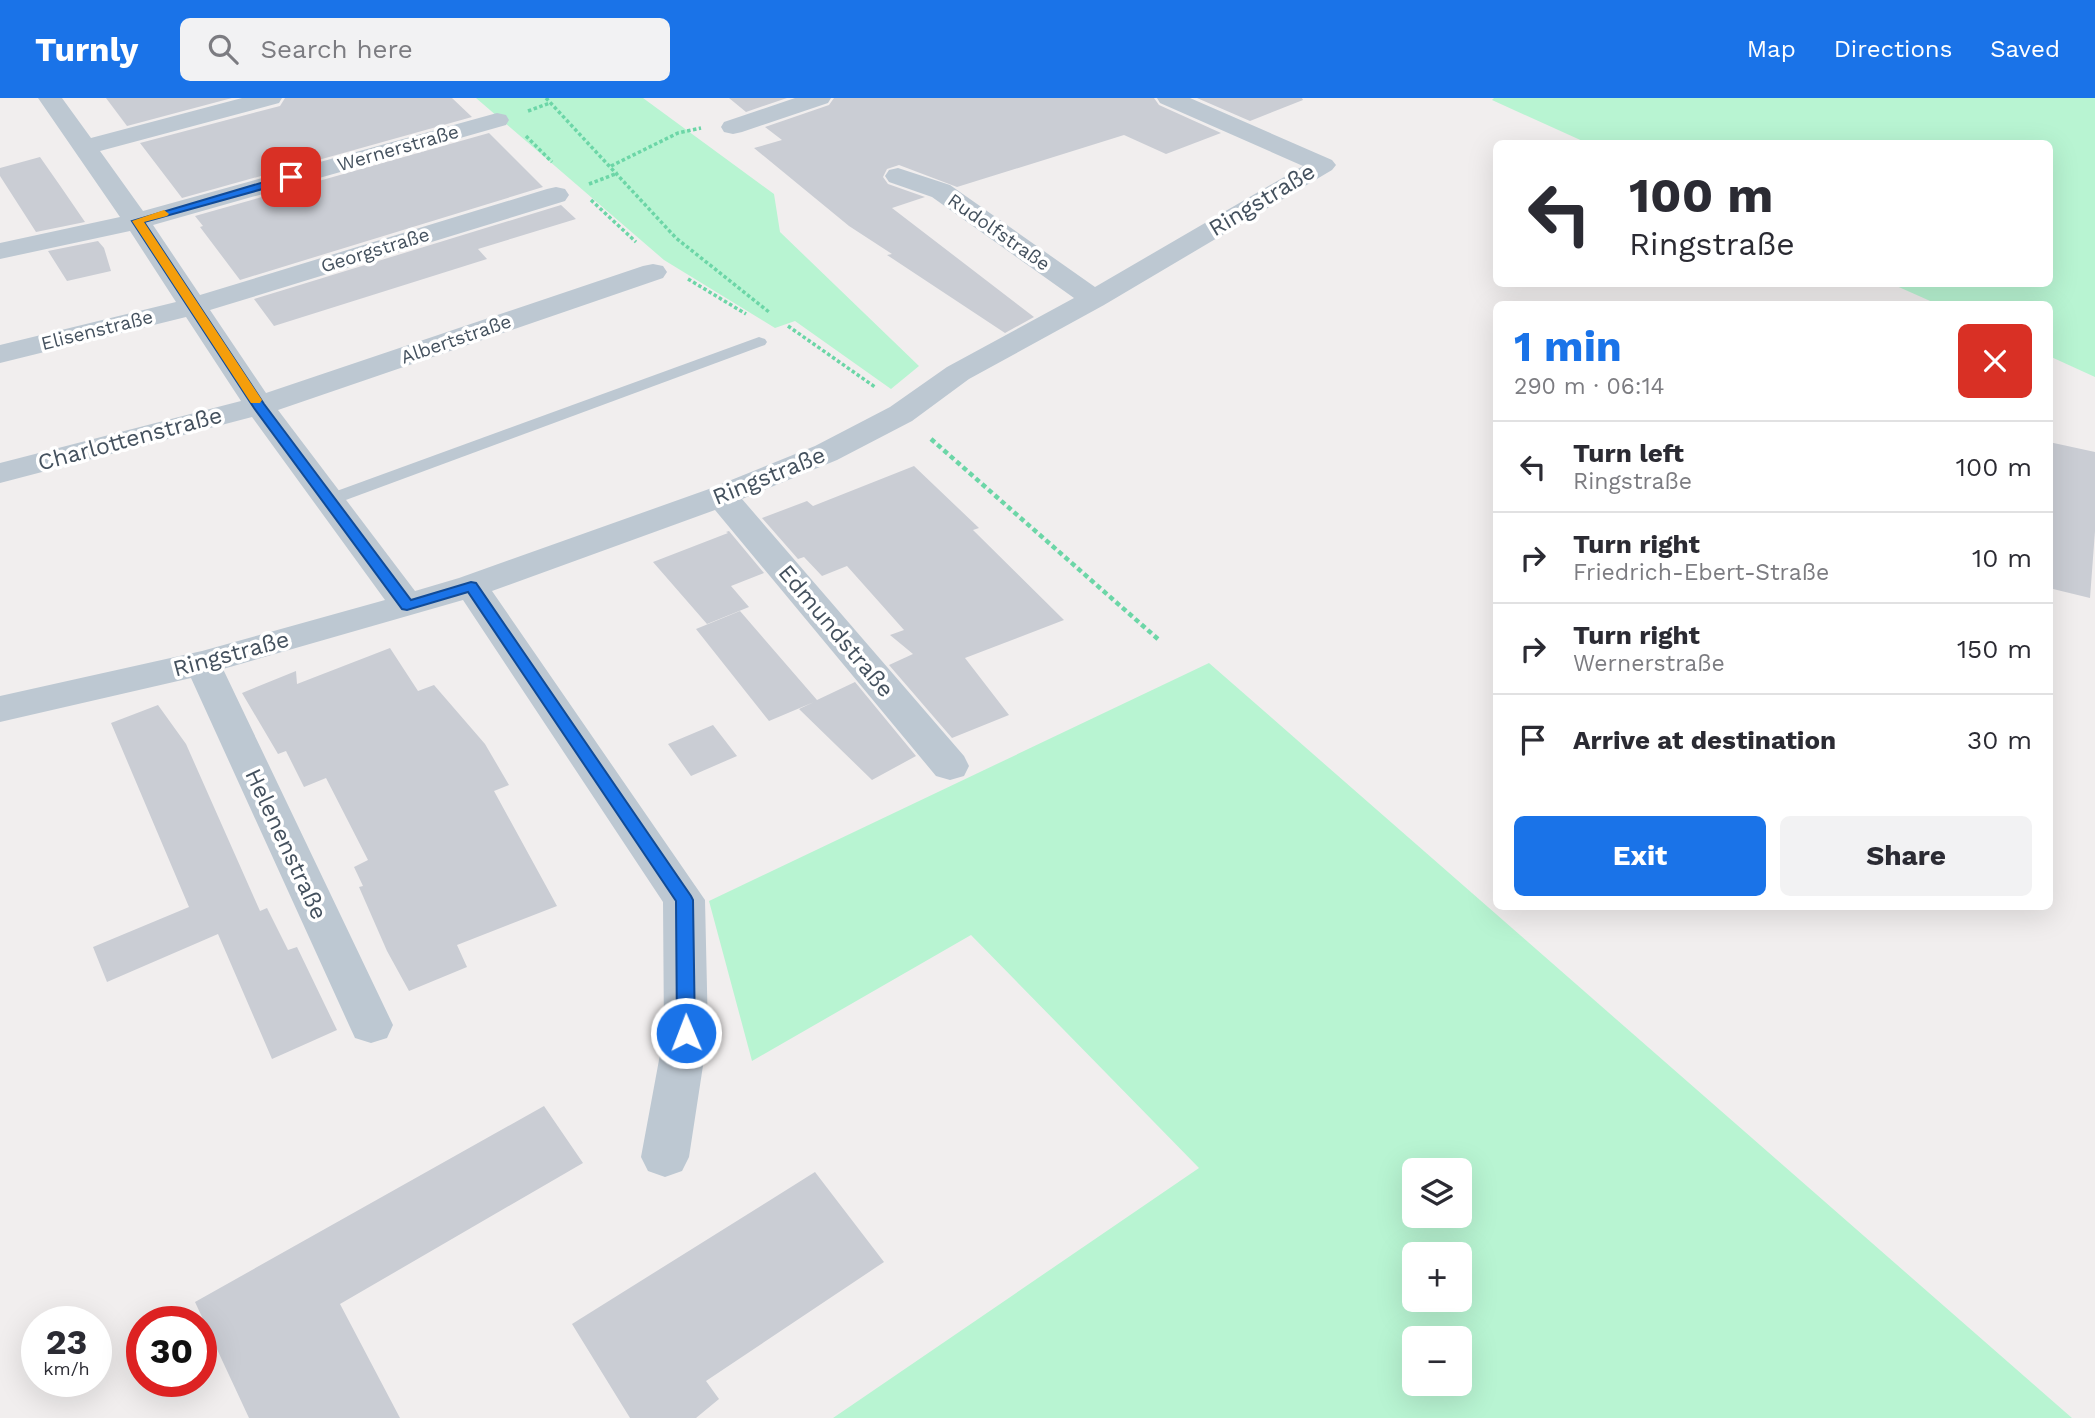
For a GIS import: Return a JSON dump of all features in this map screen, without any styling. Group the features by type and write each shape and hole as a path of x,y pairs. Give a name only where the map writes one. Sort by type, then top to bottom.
{"street":[{"path":"50,98 137,221 259,405 407,606"},
{"path":"86,147 270,98"},
{"path":"733,127 818,98"},
{"name":"Ringstraße","path":"0,709 202,663 407,606 471,586 721,496 826,453 904,412 958,373 1094,299 1323,165 1169,98"},
{"name":"Wernerstraße","path":"0,251 137,221 497,120"},
{"name":"Rudolfstraße","path":"898,176 941,191 1094,299"},
{"name":"Georgstraße","path":"194,306 558,182"},
{"name":"Albertstraße","path":"259,405 653,272"},
{"name":"Elisenstraße","path":"0,354 194,306"},
{"name":"Charlottenstraße","path":"0,473 259,405"},
{"name":"Edmundstraße","path":"721,496 950,766"},
{"path":"471,586 684,900 686,1033 665,1157"},
{"name":"Helenenstraße","path":"202,663 371,1026"}],"lane":[{"path":"329,500 759,342"}],"path":[{"path":"546,98 648,209 697,257 776,317"},
{"path":"611,166 627,161 688,128"},
{"path":"523,134 558,182"},
{"path":"587,196 639,244"},
{"path":"685,277 777,335 759,342"},
{"path":"787,325 904,412 1160,640"}],"green space":[{"path":"476,98 643,98 774,194 780,232 919,366 891,389 795,321 775,328 664,260"},
{"path":"2095,98 2095,377 2053,358 2053,301 1930,301 1899,287 2053,287 2053,140 1580,140 1492,100"},
{"path":"1209,663 2072,1418 833,1418 1199,1168 971,935 752,1061 709,901"}],"building":[{"path":"106,98 232,98 127,126"},
{"path":"285,98 452,98 472,117 182,198 140,143 280,106"},
{"path":"729,98 787,98 746,112"},
{"path":"834,98 1154,98 1159,105 1221,133 1166,154 1124,135 957,187 899,165 887,169 883,177 888,184 925,197 892,208 1034,317 1005,333 887,255 892,254 849,226 754,148 782,140 765,127 829,105"},
{"path":"1197,98 1302,98 1303,100 1250,121"},
{"path":"489,133 543,187 240,280 200,227 203,226 195,216"},
{"path":"40,157 85,222 36,232 0,176 0,168"},
{"path":"561,205 576,219 478,249 487,259 274,326 254,299"},
{"path":"98,241 104,248 111,271 67,281 48,251"},
{"path":"2053,443 2095,452 2095,531 2090,598 2053,589"},
{"path":"914,466 979,528 973,530 1064,620 965,658 1009,715 952,738 889,665 913,654 890,635 904,630 847,566 822,576 804,557 798,559 762,518 807,501 813,506"},
{"path":"729,531 764,573 731,586 749,607 707,624 653,562"},
{"path":"740,611 817,700 855,682 916,756 872,780 799,709 814,702 769,721 696,629"},
{"path":"390,648 418,691 434,685 485,744 509,785 494,791 557,906 457,945 467,967 409,991 387,951 359,887 363,886 354,867 368,860 326,778 304,787 286,751 278,754 242,693 296,671 297,684"},
{"path":"158,705 186,744 260,911 267,908 288,950 297,947 337,1030 272,1059 218,934 107,982 93,947 189,907 111,723"},
{"path":"713,725 737,756 691,776 668,744"},
{"path":"544,1106 583,1163 340,1304 400,1418 249,1418 217,1349 217,1306 197,1306 195,1302"},
{"path":"815,1172 884,1262 706,1381 719,1399 696,1418 630,1418 572,1324"}],"slow traffic":[{"path":"164,214 137,221 255,400"}],"route":[{"path":"291,177 137,221 259,405 407,606 471,586 684,900 686,1033"}]}
